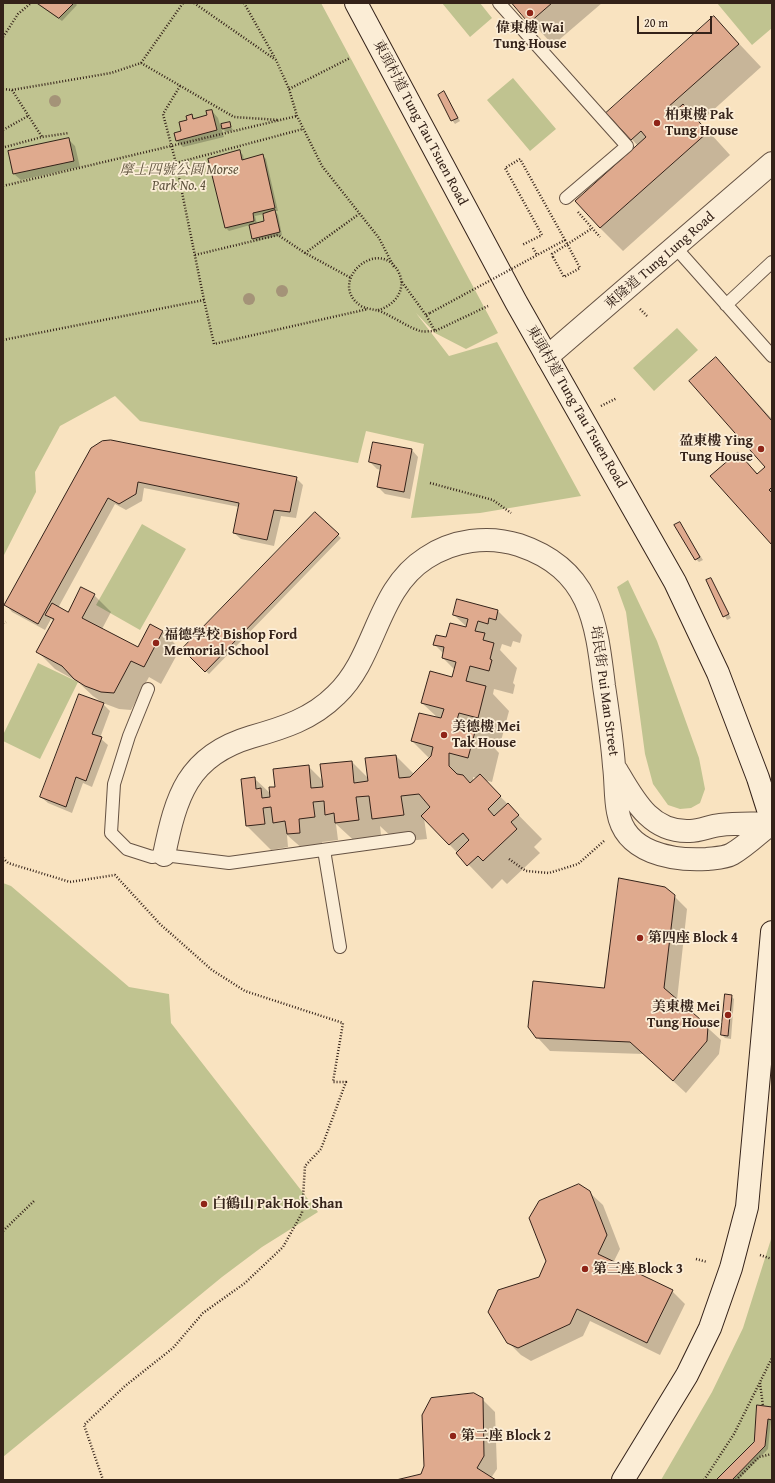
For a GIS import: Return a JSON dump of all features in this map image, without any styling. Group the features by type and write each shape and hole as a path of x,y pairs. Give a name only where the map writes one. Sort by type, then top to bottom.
{"main road":[{"name":"東頭村道 Tung Tau Tsuen Road","path":"356,3 547,357 675,582 718,673 758,778 772,823"},
{"name":"東隆道 Tung Lung Road","path":"547,357 676,248 772,163"},
{"name":"培民街 Pui Man Street","path":"164,855 173,814 179,798 200,766 213,754 230,745 293,725 324,707 350,681 382,612 401,580 427,557 459,543 476,540 495,540 533,550 549,559 564,571 587,601 598,635 614,766 618,813 623,828 632,840 660,856 695,860 731,856 772,823"},
{"name":"培民街 Pui Man Street","path":"614,766 643,812 662,826 673,830 691,831 720,825 772,823"},
{"path":"623,1480 687,1375 710,1328 731,1268 747,1207 772,932"}],"lane":[{"path":"499,3 627,146 566,198"},
{"path":"676,248 772,356"},
{"path":"726,305 772,262"},
{"path":"148,689 129,736 114,784 111,833 127,849 152,857 164,855 229,863 409,838"},
{"path":"324,850 340,947"}],"path":[{"path":"3,37 18,14 31,3"},
{"path":"3,89 12,90 111,73 141,63 183,3"},
{"path":"194,3 276,60"},
{"path":"244,3 276,60 289,89 303,130 322,166 379,238 399,274 401,281 426,315 435,331"},
{"path":"289,89 350,58"},
{"path":"141,63 234,117 282,120"},
{"path":"180,86 163,114 176,162 214,344 368,309 378,310 420,331 435,331 488,306"},
{"path":"12,90 42,137"},
{"path":"3,130 28,116"},
{"path":"3,186 297,116"},
{"path":"176,162 303,130"},
{"path":"6,147 42,137 69,134"},
{"path":"522,245 542,235 505,168 520,159 565,240 580,268 564,277 552,254 591,229"},
{"path":"566,198 600,238"},
{"path":"305,253 359,214"},
{"path":"195,255 278,235 305,253 351,278"},
{"path":"426,315 565,240"},
{"path":"533,248 537,255"},
{"path":"368,309 354,298 350,291 351,278 358,266 364,261 372,259 388,261 394,267"},
{"path":"378,310 392,304 398,297 401,281"},
{"path":"3,340 204,300"},
{"path":"430,483 493,500 511,513"},
{"path":"509,859 526,872 549,873 578,864 607,838"},
{"path":"3,858 8,863 70,882 115,875 160,924 212,970 245,991 343,1024 333,1082 346,1082 321,1149 305,1166 302,1213 283,1247 245,1283 203,1313 173,1348 125,1386 84,1425 103,1480"},
{"path":"3,1231 35,1200"},
{"path":"760,1255 772,1259"},
{"path":"704,1480 734,1434 772,1358"},
{"path":"760,1383 763,1406"},
{"path":"736,1480 760,1457 772,1454"}],"green space":[{"name":"摩士四號公園 Morse Park No. 4","path":"3,3 321,3 498,333 466,349 435,333 416,313 449,356 497,342 581,496 480,513 411,518 424,444 366,431 358,463 140,421 115,396 60,426 35,472 36,492 3,557"},
{"path":"442,3 480,3 492,18 470,37"},
{"path":"717,3 772,3 772,28 752,45"},
{"path":"513,78 556,129 530,151 487,100"},
{"path":"677,328 698,350 654,391 633,368"},
{"path":"142,524 186,549 140,630 96,605"},
{"path":"628,580 657,641 699,758 705,789 700,803 691,808 680,809 668,805 653,784 645,754 626,612 617,587"},
{"path":"38,663 78,682 40,759 3,741 3,735"},
{"path":"3,883 11,886 129,987 169,994 171,1023 318,1212 262,1247 222,1277 3,1457"},
{"path":"772,1236 772,1480 661,1480 712,1392 743,1328"}],"building":[{"path":"37,3 74,3 59,18"},
{"name":"偉東樓 Wai Tung House","path":"512,3 552,3 529,23"},
{"name":"柏東樓 Pak Tung House","path":"714,16 739,44 667,108 672,114 683,104 708,132 600,228 575,201 646,137 641,131 631,140 606,113"},
{"path":"444,91 458,118 451,121 438,95"},
{"path":"212,110 217,130 176,141 174,133 181,131 179,122 187,120 186,116 192,114 193,119 207,115 206,111"},
{"path":"230,122 231,127 222,129 221,124"},
{"path":"69,138 74,161 13,174 8,151"},
{"path":"240,150 242,160 263,154 275,208 253,213 254,221 225,228 208,159"},
{"path":"275,210 280,232 252,239 249,225 264,221 263,214"},
{"name":"盈東樓 Ying Tung House","path":"716,357 772,421 772,487 769,490 772,493 772,545 710,476 738,452 757,474 765,467 689,381"},
{"path":"111,440 297,477 290,512 274,510 267,540 233,533 239,503 138,482 136,494 119,504 108,498 38,624 4,605 91,448 102,441"},
{"path":"373,442 412,449 404,492 377,487 381,465 369,462"},
{"path":"315,512 339,534 205,672 182,649"},
{"path":"680,522 700,557 695,560 674,525"},
{"path":"711,578 729,614 723,617 706,580"},
{"path":"81,587 95,594 82,618 138,647 150,624 163,631 144,667 131,661 114,693 101,692 85,686 74,679 62,666 36,652 54,619 45,615 52,603 68,612"},
{"name":"美德樓 Mei Tak House","path":"457,599 498,610 496,620 489,618 488,624 478,621 475,631 485,633 483,640 494,643 490,659 492,660 489,671 470,666 466,681 486,686 478,718 459,713 456,723 476,728 468,758 449,753 449,766 457,774 463,775 470,783 480,774 501,796 488,809 494,816 508,803 519,815 511,822 517,829 483,861 478,856 467,866 456,853 469,840 463,833 449,845 421,816 430,807 419,794 401,796 404,815 372,819 369,796 356,797 359,820 335,823 334,813 325,815 324,801 313,802 315,817 299,819 300,833 287,834 285,821 273,823 271,807 263,808 265,824 246,826 241,779 255,777 256,789 261,788 262,798 270,797 269,787 275,787 273,769 309,765 311,788 323,787 320,764 352,761 354,783 368,781 365,758 396,755 399,778 410,777 431,756 433,747 411,741 419,713 441,718 444,709 421,703 430,671 452,677 456,662 442,658 444,647 433,645 436,635 446,637 450,623 466,627 468,619 453,615"},
{"path":"79,694 104,703 92,734 102,737 86,781 76,777 66,807 40,797"},
{"name":"第四座 Block 4","path":"619,878 665,887 675,895 664,988 708,1026 707,1041 673,1081 630,1042 536,1038 528,1027 533,981 604,988"},
{"path":"725,994 732,995 728,1036 721,1035"},
{"name":"第三座 Block 3","path":"579,1184 590,1191 607,1235 598,1254 673,1290 647,1343 577,1309 570,1324 518,1348 507,1343 488,1312 498,1290 539,1277 546,1261 529,1218 539,1201"},
{"name":"第二座 Block 2","path":"474,1393 483,1398 484,1456 477,1468 496,1480 396,1480 421,1474 424,1466 422,1415 431,1398"},
{"path":"757,1405 772,1407 772,1420 768,1419 765,1446 732,1480 716,1480 754,1442"}],"place":[{"name":"偉東樓 Wai Tung House","path":"530,13"},
{"name":"柏東樓 Pak Tung House","path":"657,123"},
{"name":"盈東樓 Ying Tung House","path":"761,449"},
{"name":"福德學校 Bishop Ford Memorial School","path":"156,643"},
{"name":"美德樓 Mei Tak House","path":"444,735"},
{"name":"第四座 Block 4","path":"640,938"},
{"name":"美東樓 Mei Tung House","path":"728,1015"},
{"name":"白鶴山 Pak Hok Shan","path":"204,1204"},
{"name":"第三座 Block 3","path":"585,1269"},
{"name":"第二座 Block 2","path":"453,1436"}]}
